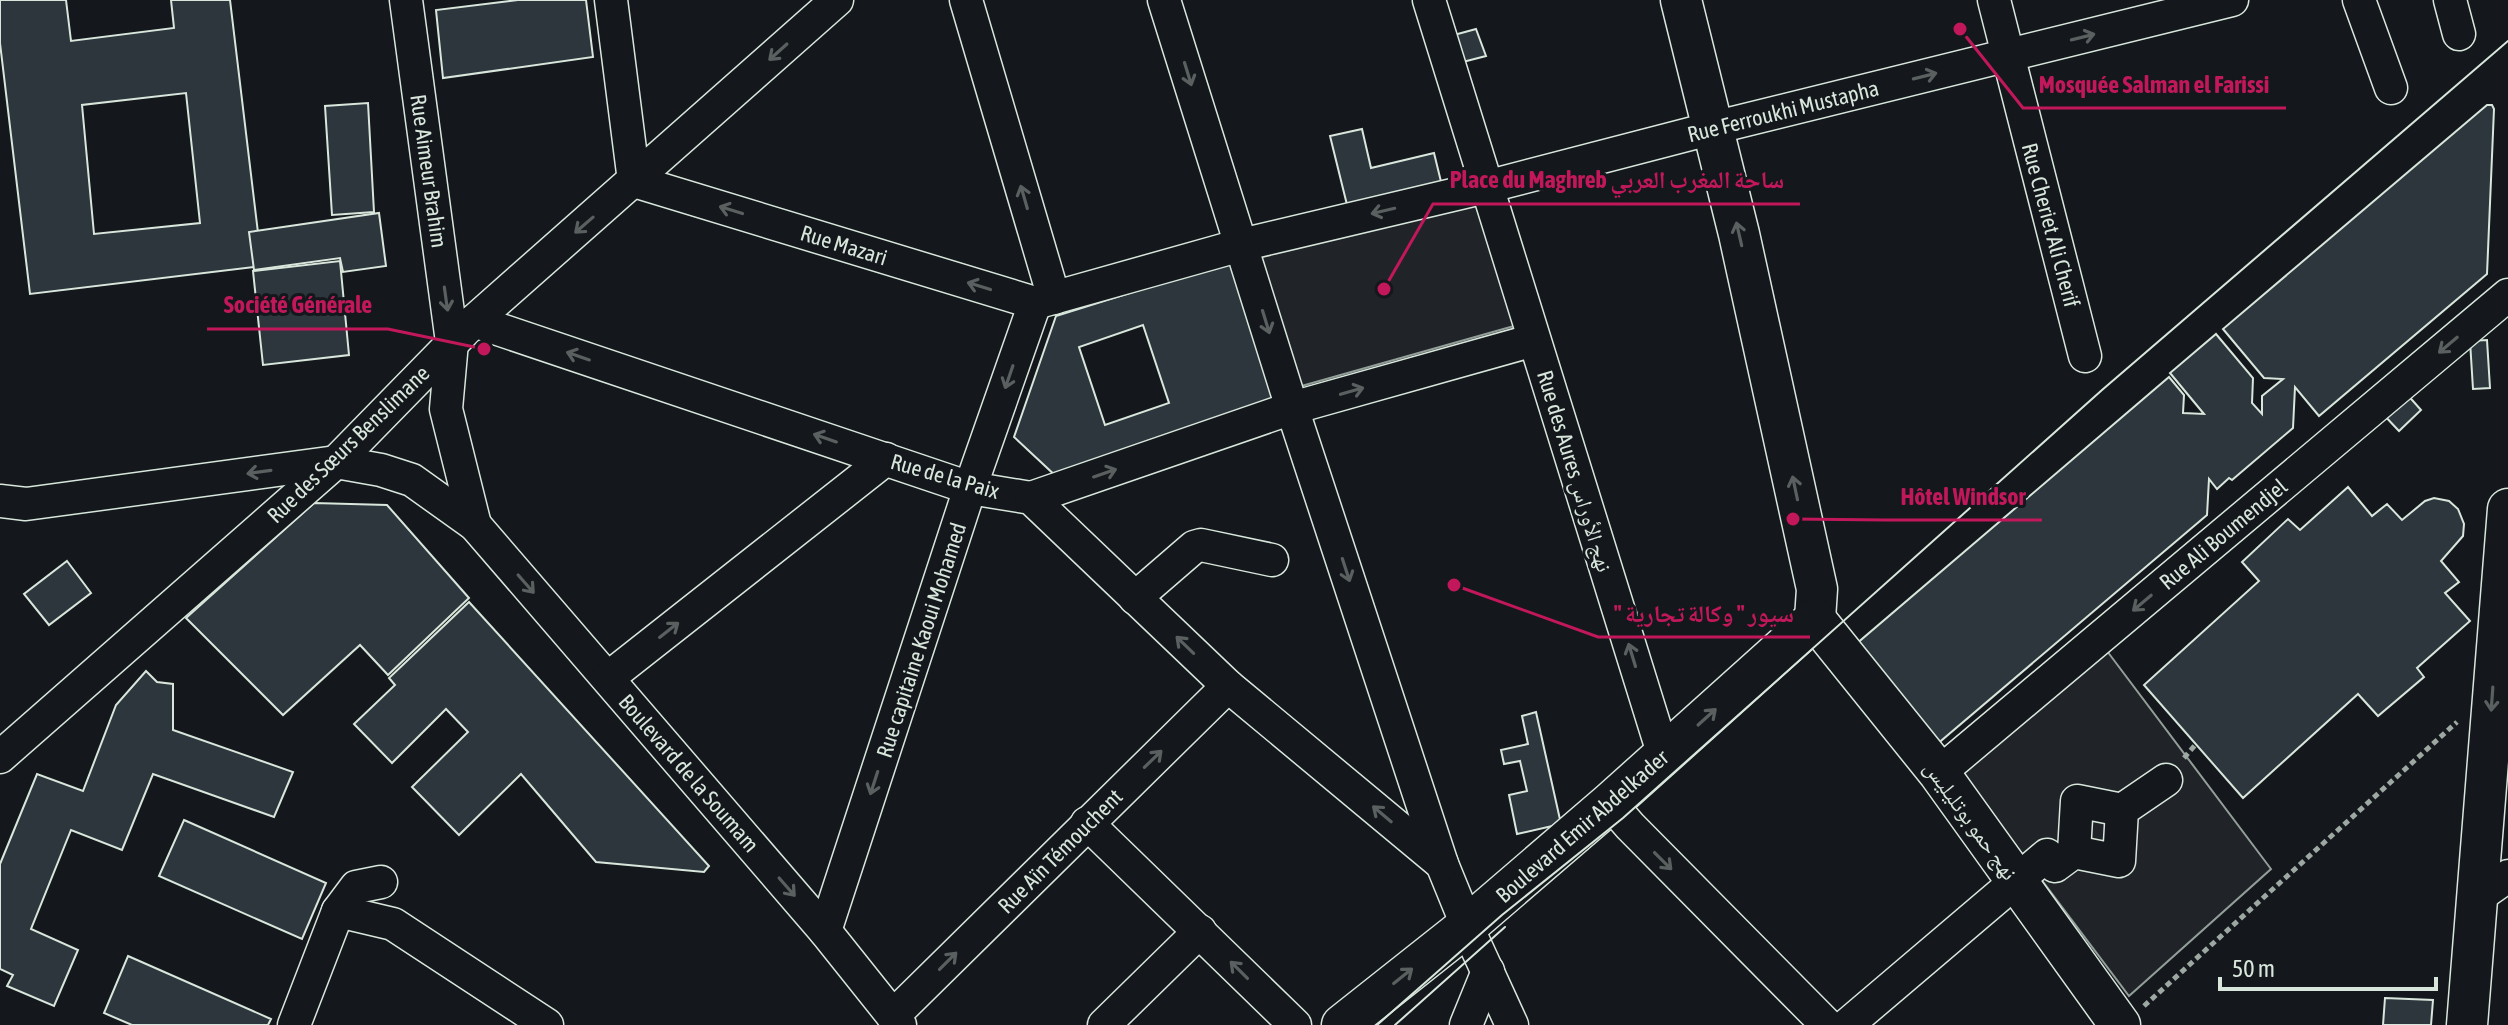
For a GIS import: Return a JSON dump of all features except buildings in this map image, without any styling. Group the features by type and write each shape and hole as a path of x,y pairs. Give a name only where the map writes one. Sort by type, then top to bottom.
{"main road":[{"path":"1681,0 1817,589 1815,619"},
{"path":"2467,1025 2493,886 2493,690 2503,633 2508,509"},
{"name":"Boulevard Emir Abdelkader","path":"1342,1025 1467,926 1664,756 1815,619"},
{"name":"نهج حمو بوتليليس","path":"1815,619 1939,773 2015,882 2127,1020"}],"street":[{"name":"Rue Aimeur Brahim","path":"406,0 463,331 446,409 475,525"},
{"path":"611,0 634,181"},
{"name":"Rue des Sœurs Benslimane","path":"0,757 336,462 463,331 837,0"},
{"path":"966,0 1044,301"},
{"path":"1164,0 1292,408 1442,864 1512,1025"},
{"name":"Rue des Aures نهج الأوراس","path":"1429,0 1664,756"},
{"name":"Rue Cheriet Ali Cherif","path":"1994,0 2085,356"},
{"name":"Rue Ferroukhi Mustapha","path":"1044,301 1241,245 1486,187 2232,0"},
{"path":"2359,0 2391,88"},
{"path":"2450,0 2459,34"},
{"name":"Rue Mazari","path":"634,181 1044,301"},
{"name":"Rue Ali Boumendjel","path":"1939,773 2508,295"},
{"name":"Rue capitaine Kaoui Mohamed","path":"825,931 970,488 1044,301"},
{"name":"Rue de la Paix","path":"463,331 886,459 970,488 1031,498"},
{"path":"1442,864 1228,686 1031,498 1292,408 1534,340"},
{"path":"608,678 886,459"},
{"path":"0,501 26,504 336,462 381,470 412,480 475,525"},
{"name":"Boulevard de la Soumam","path":"475,525 825,931 896,1020"},
{"path":"1135,598 1194,547 1201,545 1272,560"},
{"name":"Rue Aïn Témouchent","path":"896,1020 1087,823 1228,686"},
{"path":"2074,852 2077,801 2122,810 2166,780"},
{"path":"1610,803 1827,1025"},
{"path":"1847,1025 2047,855 2055,866 2074,852 2119,861 2122,810"},
{"path":"1087,823 1295,1025"},
{"path":"294,1025 338,911 356,887 381,882"},
{"path":"338,911 393,924 547,1025"},
{"path":"1104,1025 1200,931"},
{"path":"1466,1025 1488,971"}],"path":[{"path":"2127,1020 2493,690"}],"shaded area":[{"path":"1475,200 1514,326 1298,387 1253,253"},
{"path":"2104,647 2271,869 2129,996 1962,774"}],"tram line":[{"path":"1377,1025 1502,915 1623,818 2102,390 2508,41"},
{"path":"1395,1025 1505,927"}],"place":[{"name":"Mosquée Salman el Farissi","path":"1960,29"},
{"name":"Place du Maghreb ساحة المغرب العربي","path":"1384,289"},
{"name":"Société Générale","path":"484,349"},
{"name":"Hôtel Windsor","path":"1793,519"},
{"name":"\" سيور \" وكالة تجارية","path":"1454,585"}]}
